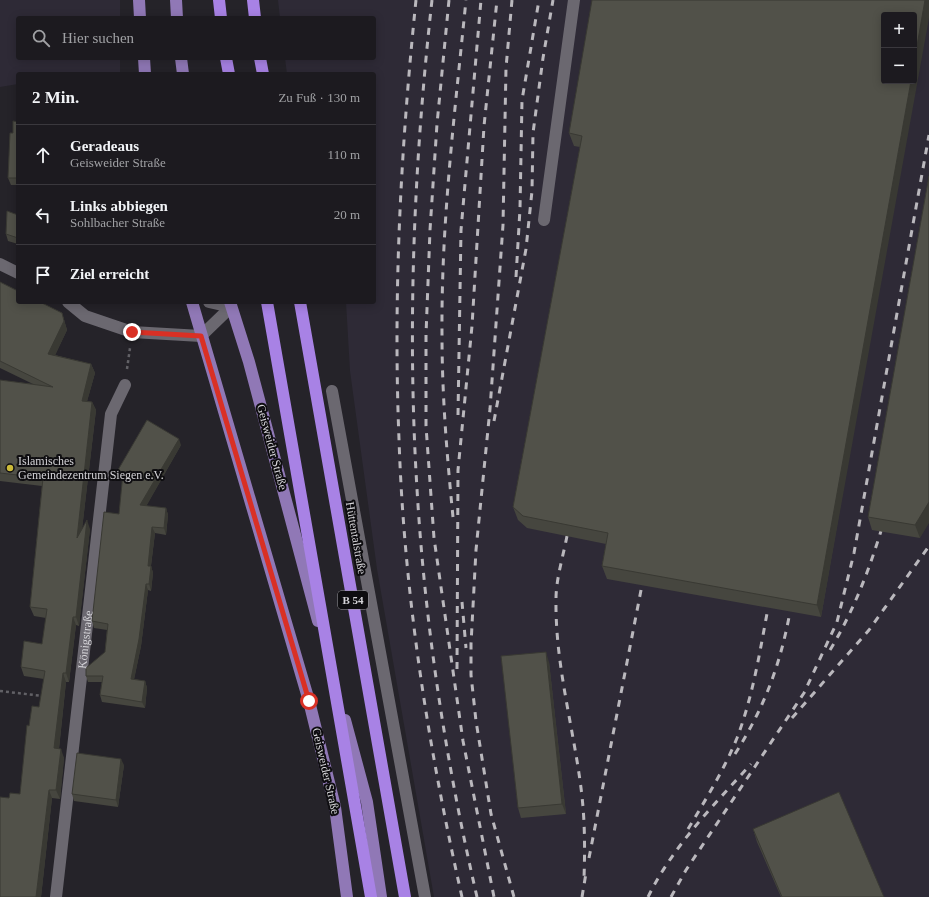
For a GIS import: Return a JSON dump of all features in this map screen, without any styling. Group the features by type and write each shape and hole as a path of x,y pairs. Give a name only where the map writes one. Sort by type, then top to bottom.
{"highway":[{"path":"219,0 221,16"},
{"path":"253,0 255,16"},
{"path":"226,60 229,72"},
{"path":"260,60 263,72"},
{"name":"B 54","path":"267,304 371,897"},
{"name":"Hüttentalstraße","path":"300,304 405,897"}],"main road":[{"path":"139,0 140,16"},
{"path":"176,0 177,16"},
{"path":"144,60 145,72"},
{"path":"181,60 183,72"},
{"name":"Geisweider Straße","path":"193,304 309,701 335,807 347,897"},
{"name":"Geisweider Straße","path":"230,305 249,362 367,802 381,897"}],"street":[{"path":"544,220 574,0"},
{"path":"0,264 16,272"},
{"path":"70,304 85,316 132,332 201,336 230,305"},
{"name":"Königstraße","path":"56,897 112,414 125,385"},
{"path":"332,391 425,897"}],"path":[{"path":"125,385 132,332"},
{"path":"0,691 47,697"}],"shaded area":[{"path":"0,0 120,0 120,16 16,16 16,60 120,60 120,72 16,72 16,84 0,87"},
{"path":"278,0 929,0 929,897 434,897 377,569 350,371 346,304 376,304 376,72 287,72 285,60 376,60 376,16 280,16"}],"building":[{"path":"592,0 925,0 917,46 917,12 881,12 881,84 910,84 817,605 602,566 608,533 523,516 513,507 582,136 569,133"},
{"path":"13,121 16,122 16,178 8,178 10,133 13,133"},
{"path":"929,176 929,502 915,525 868,517"},
{"path":"7,211 16,214 16,237 6,234"},
{"path":"0,282 16,290 16,304 44,304 62,313 64,321 48,354 91,364 82,401 92,402 77,538 87,520 76,617 73,617 66,673 63,673 54,748 61,749 56,790 49,790 36,897 0,897 0,797 9,798 10,793 20,794 27,725 29,726 32,706 39,707 45,671 21,667 24,641 42,644 47,609 30,607 43,478 0,473 0,380 53,387 0,361"},
{"path":"147,420 179,439 140,505 166,508 164,528 152,527 148,566 151,566 149,584 146,584 139,639 131,679 145,681 142,702 100,695 103,676 86,676 86,668 105,652 108,624 92,621 104,512 119,514 123,473 118,470"},
{"path":"546,652 562,804 518,808 501,656"},
{"path":"77,753 121,759 116,800 72,794"},
{"path":"839,792 884,897 782,897 753,829"}],"railway":[{"path":"416,0 402,165 397,329 399,439 406,554 412,612 428,727 462,897"},
{"path":"432,0 421,122 414,244 413,367 417,489 425,592 438,694 456,796 477,897"},
{"path":"449,0 437,124 430,230 426,335 426,426 434,538 463,741 494,897"},
{"path":"453,517 444,403 442,293 446,209 466,0"},
{"path":"458,415 461,230 481,0"},
{"path":"457,669 458,470 472,326 484,126 497,0"},
{"path":"512,0 506,68 503,225 490,409 476,550 471,644 471,675 476,721 491,814 514,897"},
{"path":"516,277 520,209 522,100 539,0"},
{"path":"494,421 526,249 532,191 533,133 543,58 553,0"},
{"path":"671,897 686,870 804,693 837,622 854,553 929,135"},
{"path":"830,650 846,621 859,592 881,531"},
{"path":"567,536 557,584 556,623 561,671 578,764 582,800 585,856 584,879"},
{"path":"792,718 869,630 929,546"},
{"path":"589,858 642,585"},
{"path":"462,602 466,648"},
{"path":"688,829 721,773 743,722 752,690 768,608"},
{"path":"735,754 763,703 770,686 776,669 790,612"},
{"path":"648,897 669,861 695,827 751,764"},
{"path":"582,897 586,873"}],"place":[{"name":"Islamisches Gemeindezentrum Siegen e.V.","path":"10,468"}],"route":[{"path":"132,332 201,336 309,701"}]}
